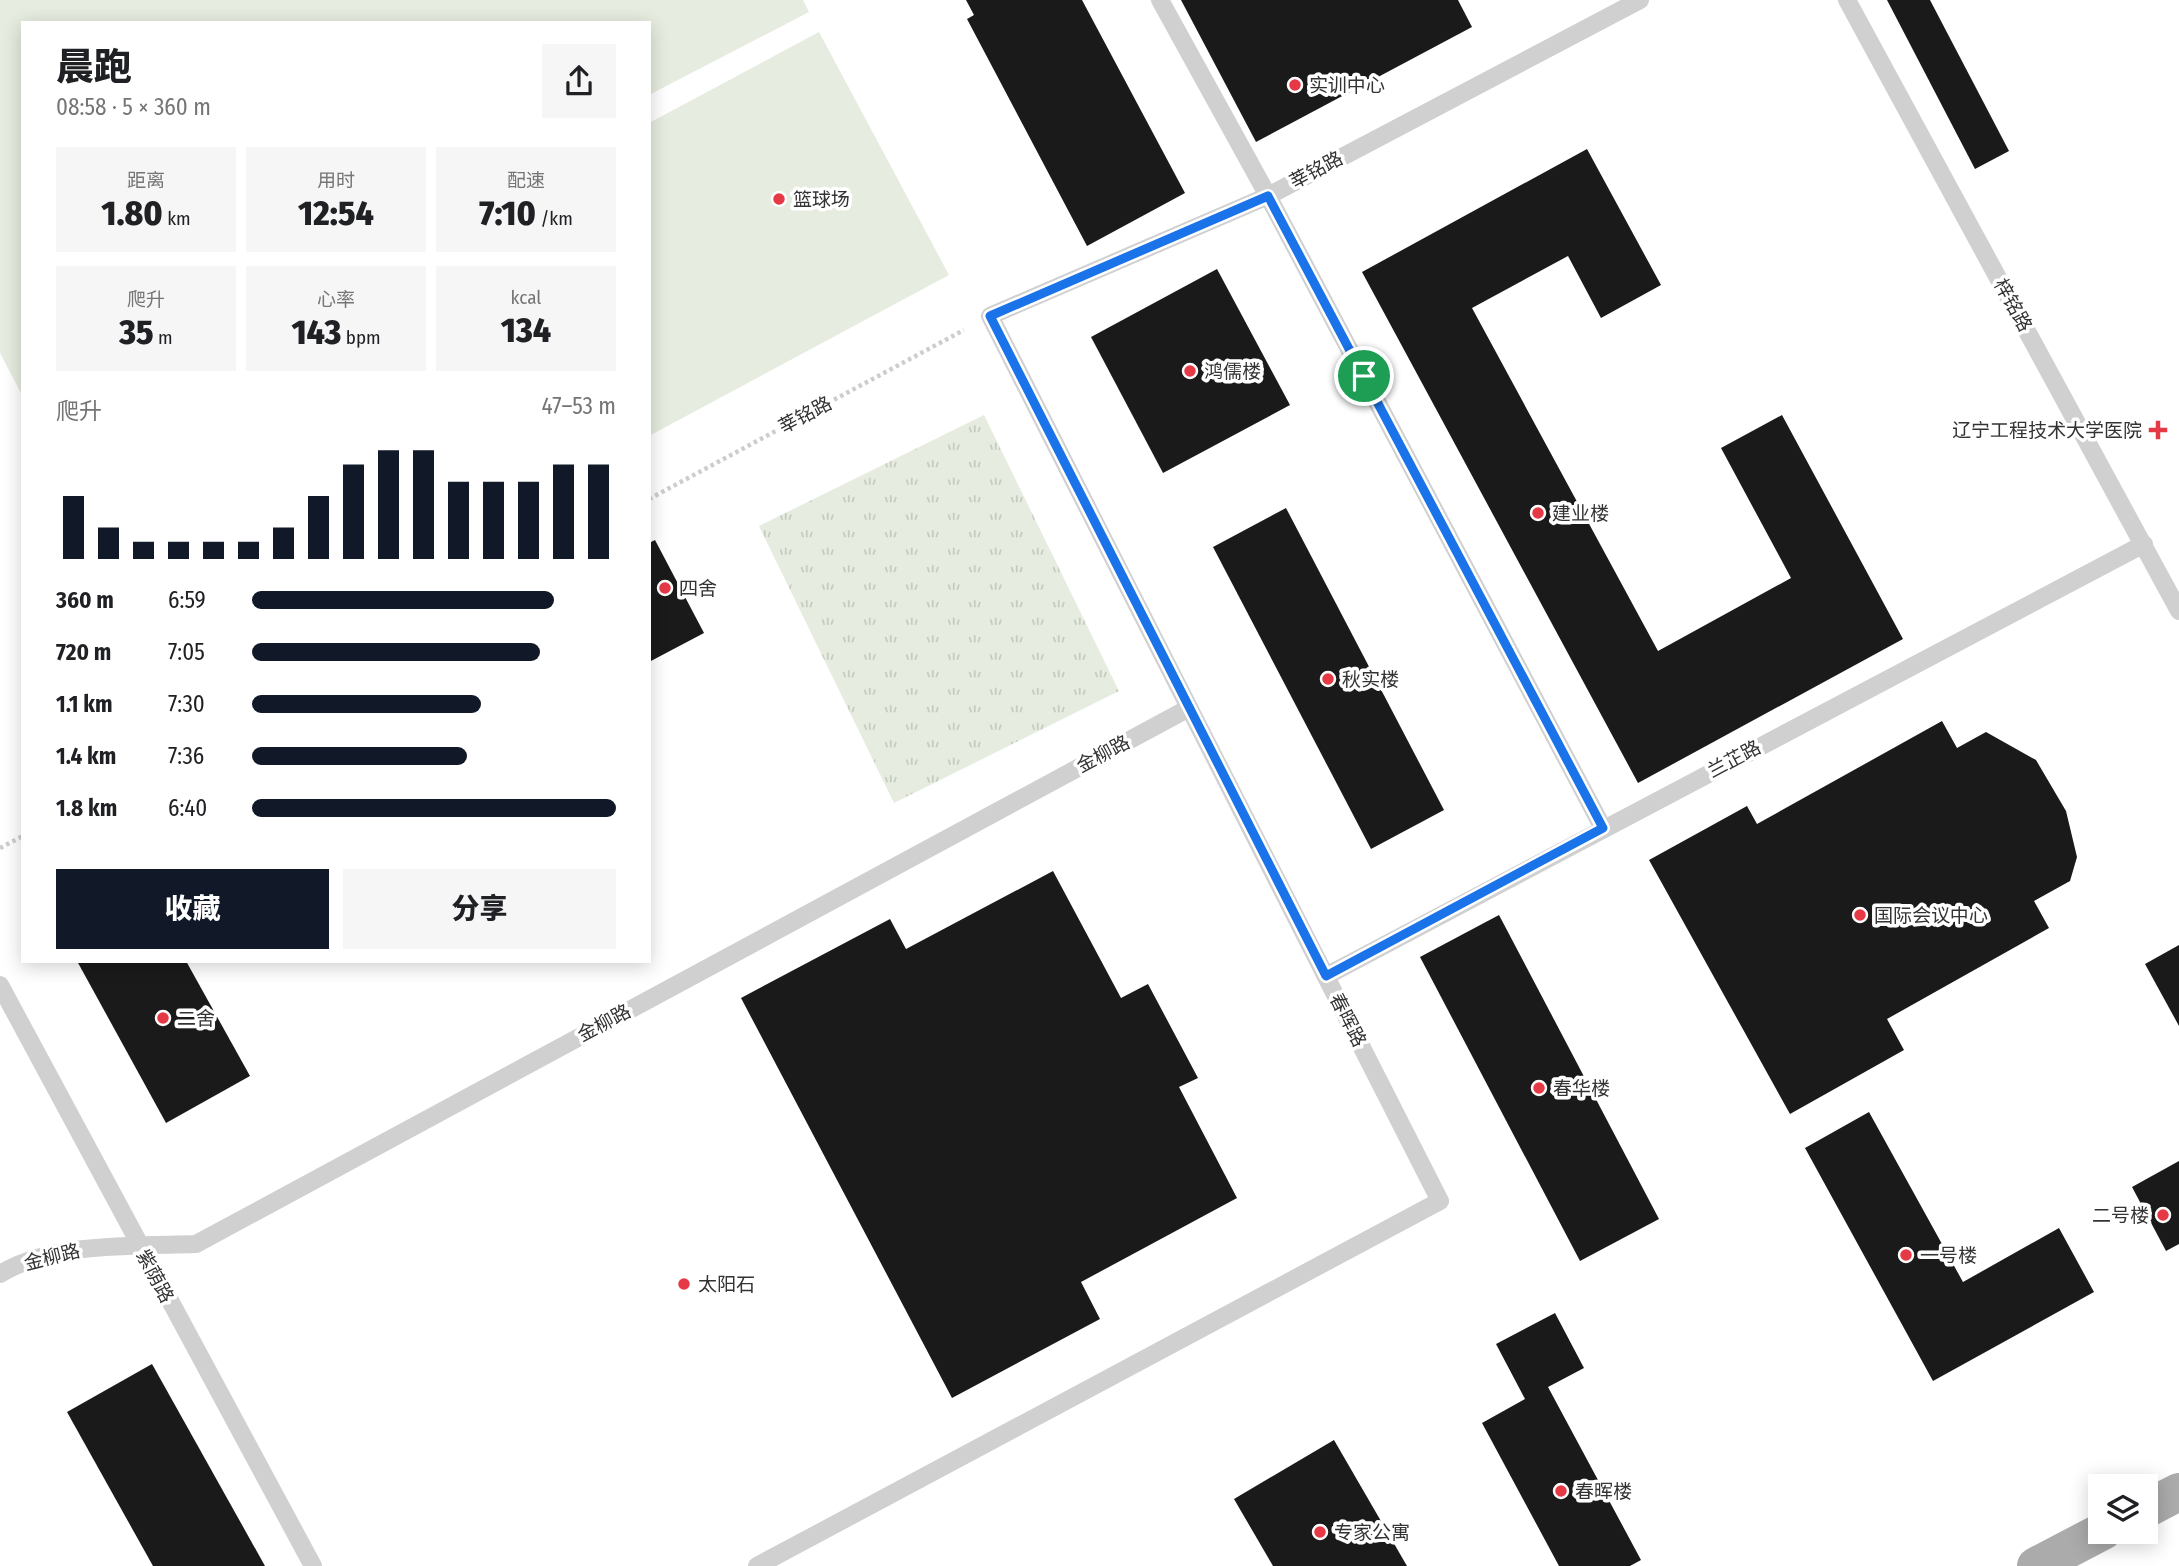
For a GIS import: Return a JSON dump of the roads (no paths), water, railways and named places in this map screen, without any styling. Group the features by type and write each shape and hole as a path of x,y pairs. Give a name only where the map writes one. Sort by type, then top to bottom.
{"main road":[{"path":"2158,1503 2179,1492"},
{"path":"2036,1566 2088,1539"}],"lane":[{"path":"1160,0 1268,196 1603,828"},
{"name":"莘铭路","path":"990,316 1268,196 1640,0"},
{"name":"梓铭路","path":"1846,0 2179,611"},
{"name":"春晖路","path":"757,1566 1440,1200 990,316"},
{"name":"兰芷路","path":"1326,976 2144,544"},
{"name":"金柳路","path":"0,1274 10,1268 74,1249 196,1244 1189,708"},
{"name":"紫荫路","path":"0,985 313,1566"}],"place":[{"name":"实训中心","path":"1295,85"},
{"name":"篮球场","path":"779,199"},
{"name":"鸿儒楼","path":"1190,371"},
{"name":"辽宁工程技术大学医院","path":"2158,430"},
{"name":"建业楼","path":"1538,513"},
{"name":"四舍","path":"665,588"},
{"name":"秋实楼","path":"1328,679"},
{"name":"国际会议中心","path":"1860,915"},
{"name":"二舍","path":"163,1018"},
{"name":"春华楼","path":"1539,1088"},
{"name":"二号楼","path":"2163,1215"},
{"name":"一号楼","path":"1906,1255"},
{"name":"太阳石","path":"684,1284"},
{"name":"春晖楼","path":"1561,1491"},
{"name":"专家公寓","path":"1320,1532"}]}
